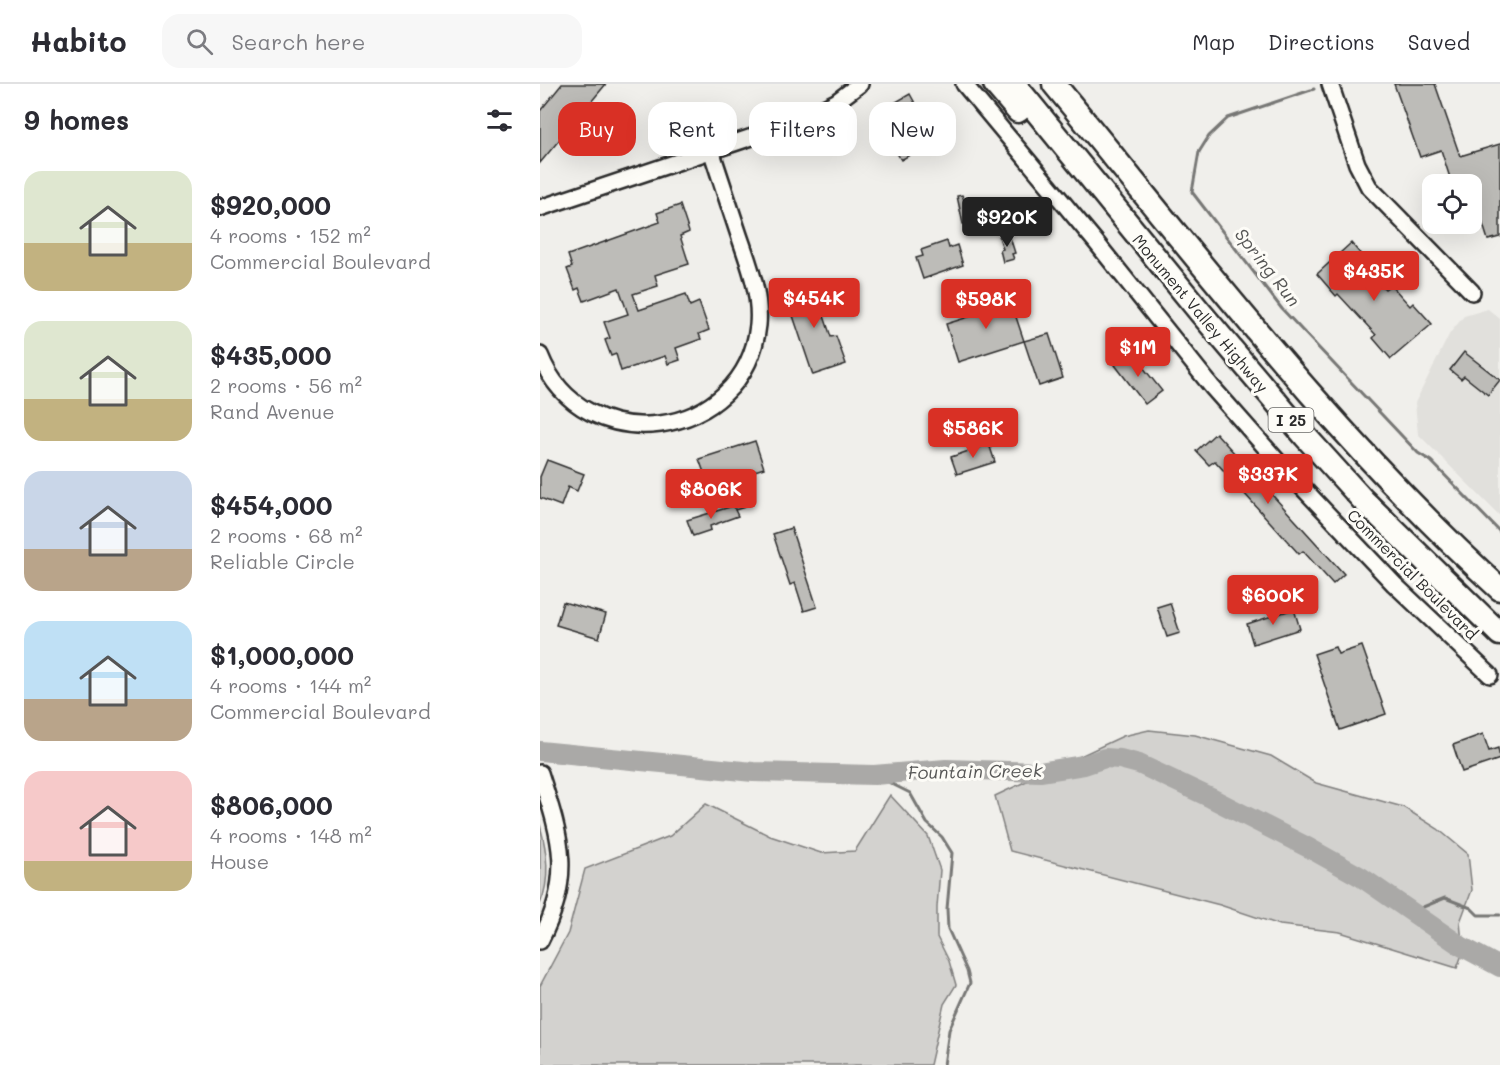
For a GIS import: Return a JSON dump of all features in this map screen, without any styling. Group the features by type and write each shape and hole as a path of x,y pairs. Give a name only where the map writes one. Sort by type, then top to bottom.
{"highway":[{"path":"995,84 1044,142 1099,189"},
{"name":"Monument Valley Highway","path":"1014,84 1257,381 1305,436 1363,500 1500,634"},
{"name":"Monument Valley Highway","path":"1054,84 1246,317 1332,416 1384,474 1500,589"}],"street":[{"path":"737,141 812,115 836,102 860,84"},
{"name":"Commercial Boulevard","path":"964,84 1095,241 1212,387 1281,465 1394,584 1490,675"},
{"path":"1330,84 1357,164 1369,187 1472,292"},
{"path":"540,208 693,156"},
{"path":"540,355 556,382 581,407 595,415 628,424 658,426 684,419 715,402 736,382 744,371 754,342 758,327 758,301 752,275 713,156"},
{"path":"540,773 556,823 561,858 560,890 556,907 540,941"}],"shaded area":[{"path":"1488,309 1500,319 1500,516 1418,434 1415,403 1450,333 1464,316"},
{"path":"1149,730 1195,735 1271,756 1316,783 1403,807 1438,829 1468,854 1472,890 1460,922 1463,952 1457,968 1340,932 1280,925 1220,905 1010,851 995,796 1123,736"},
{"path":"890,795 928,836 940,870 937,937 949,961 956,985 944,1004 930,1065 540,1065 540,986 568,933 585,869 670,836 706,804 770,836 821,853 855,851"},
{"path":"540,825 547,875 540,904"}],"building":[{"path":"562,84 606,84 591,102 558,102 558,141 540,163 540,111"},
{"path":"1394,84 1435,84 1460,156 1500,144 1500,237 1488,240 1482,221 1482,174 1449,174 1441,150 1420,157"},
{"path":"910,94 914,102 896,102"},
{"path":"962,195 968,211 971,210 974,222 963,224 957,196"},
{"path":"680,205 689,232 680,236 689,264 655,275 658,286 633,294 639,310 686,294 690,306 699,302 709,330 699,334 701,339 676,348 680,360 668,364 665,356 621,371 616,354 611,356 605,340 610,338 604,322 628,314 619,288 584,301 579,288 575,290 567,269 572,267 568,255 660,222 657,213"},
{"path":"1009,234 1015,253 1012,254 1014,259 1003,262 1000,250 1003,249 999,237"},
{"path":"947,241 949,248 957,245 963,265 923,279 916,258 923,256 921,250"},
{"path":"1351,243 1371,266 1367,269 1385,289 1391,285 1410,306 1413,303 1432,324 1391,359 1373,338 1376,335 1317,274"},
{"path":"812,280 831,337 836,336 846,364 813,375 784,289"},
{"path":"1012,293 1016,304 1012,305 1024,341 958,362 946,324 991,310 988,301"},
{"path":"1049,334 1063,378 1039,386 1024,341"},
{"path":"1131,352 1162,391 1145,404 1115,365"},
{"path":"1464,352 1500,380 1488,395 1464,376 1461,379 1450,370"},
{"path":"1216,433 1344,574 1333,584 1303,551 1299,554 1215,461 1209,465 1196,451"},
{"path":"755,441 764,468 709,486 699,459"},
{"path":"989,444 995,462 957,474 951,457"},
{"path":"547,460 584,474 577,491 568,487 561,506 540,498 540,477"},
{"path":"742,498 745,507 735,510 733,501"},
{"path":"733,506 738,516 710,526 711,530 693,536 687,520"},
{"path":"791,528 817,607 804,611 795,583 790,585 773,534"},
{"path":"563,602 606,614 599,638 556,625"},
{"path":"1170,603 1180,633 1167,637 1157,607"},
{"path":"1294,609 1300,629 1253,644 1247,624"},
{"path":"1362,646 1386,714 1340,730 1314,654 1335,647 1338,654"},
{"path":"1483,734 1489,751 1498,748 1500,759 1462,772 1453,745"}],"waterway":[{"name":"Spring Run","path":"1314,89 1228,118 1209,136 1199,152 1192,192 1282,309 1418,453 1431,461 1500,532"},
{"name":"Fountain Creek","path":"540,751 753,772 874,775 946,769 1040,772 1084,765 1105,758 1120,759 1139,764 1309,848 1361,877 1461,946 1500,967"},
{"path":"874,775 910,793 927,823 942,837 952,853 947,909 948,929 970,983 949,1030 944,1065"},
{"name":"Spring Run","path":"1411,912 1445,898 1471,908 1478,915 1500,915"}]}
